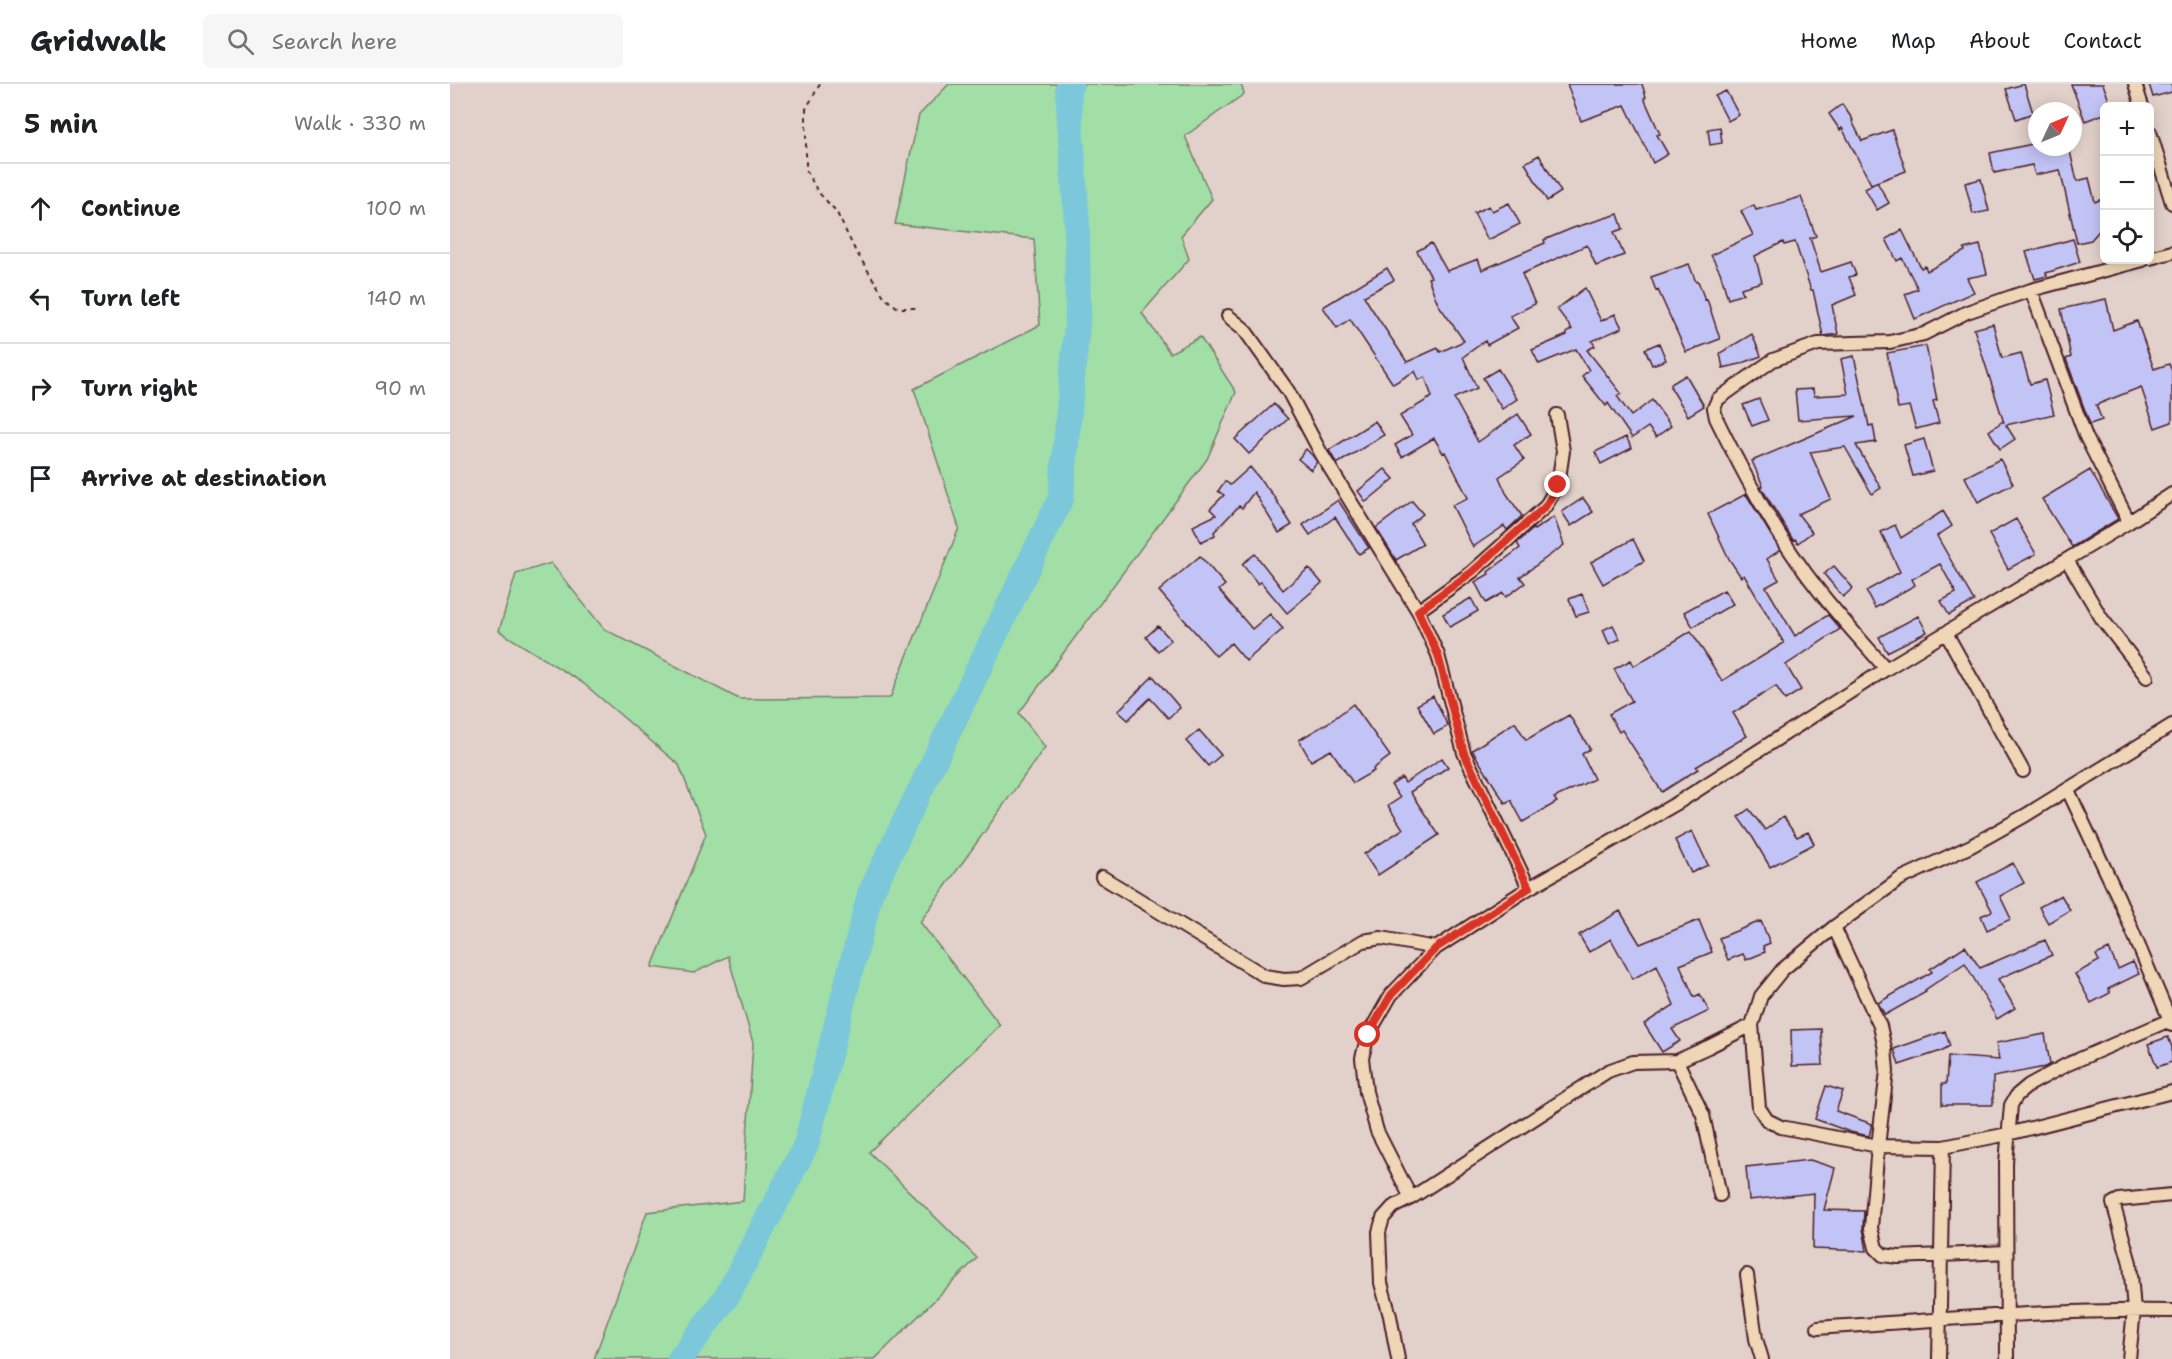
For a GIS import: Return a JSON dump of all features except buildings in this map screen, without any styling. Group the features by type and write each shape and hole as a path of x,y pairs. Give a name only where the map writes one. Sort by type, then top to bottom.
{"street":[{"path":"2134,84 2141,102"},
{"path":"2154,145 2172,203"},
{"path":"2154,257 2172,252"},
{"path":"1886,669 1820,592 1782,539 1749,485 1716,418 1714,408 1718,399 1773,360 1818,344 1890,342 1924,334 1967,312 2031,290 2128,264"},
{"path":"2031,290 2086,437 2129,522"},
{"path":"1228,316 1244,328 1288,391 1322,455 1418,611 1438,655 1464,753 1529,888"},
{"path":"1418,611 1472,572 1545,507 1558,485 1563,451 1557,415"},
{"path":"1411,1198 1377,1131 1366,1092 1362,1058 1368,1035 1391,995 1436,948 1529,888 1679,802 1886,669 2172,494"},
{"path":"2067,560 2102,620 2147,677"},
{"path":"1946,633 2023,771"},
{"path":"2172,725 2068,790 1971,846 1900,879 1834,927 1782,970 1761,996 1752,1025 1759,1108 1767,1120 1781,1127 1878,1146 1944,1147 2008,1134 2172,1092"},
{"path":"2007,1359 2006,1163 2011,1105 2017,1095 2029,1085 2066,1065 2171,1021 2119,899 2068,790"},
{"path":"1102,877 1265,976 1284,979 1301,978 1364,941 1381,938 1436,948"},
{"path":"1834,927 1880,1026 1885,1048 1887,1071 1871,1228 1876,1248 1883,1255 1898,1257 2006,1252"},
{"path":"1398,1359 1381,1283 1379,1232 1383,1218 1393,1207 1411,1198 1608,1071 1634,1062 1677,1061 1752,1025"},
{"path":"1677,1061 1703,1115 1719,1195"},
{"path":"1939,1359 1944,1147"},
{"path":"2129,1359 2134,1310 2130,1263 2113,1203 2119,1200 2172,1195"},
{"path":"1747,1275 1756,1339 1762,1359"},
{"path":"1818,1328 2006,1315 2134,1310 2172,1311"}],"path":[{"path":"820,84 806,109 806,170 818,192 836,211 855,250 885,298 898,308 917,308"}],"green space":[{"path":"949,84 1241,84 1244,94 1185,136 1212,199 1181,236 1189,259 1142,313 1170,353 1200,337 1236,392 1207,459 1019,713 1045,747 920,922 1000,1025 869,1152 977,1258 875,1359 594,1359 647,1212 743,1201 753,1043 728,956 694,973 652,967 706,834 679,765 583,683 499,631 516,574 551,563 604,629 739,699 890,698 959,528 914,389 1040,325 1034,239 895,224 919,115"}],"waterway":[{"path":"680,1359 727,1296 806,1145 870,894 1061,498 1078,314 1077,225 1068,89 1071,84"}],"route":[{"path":"1368,1035 1391,995 1436,948 1529,888 1464,753 1438,655 1418,611 1472,572 1523,524 1545,507 1558,485"}]}
